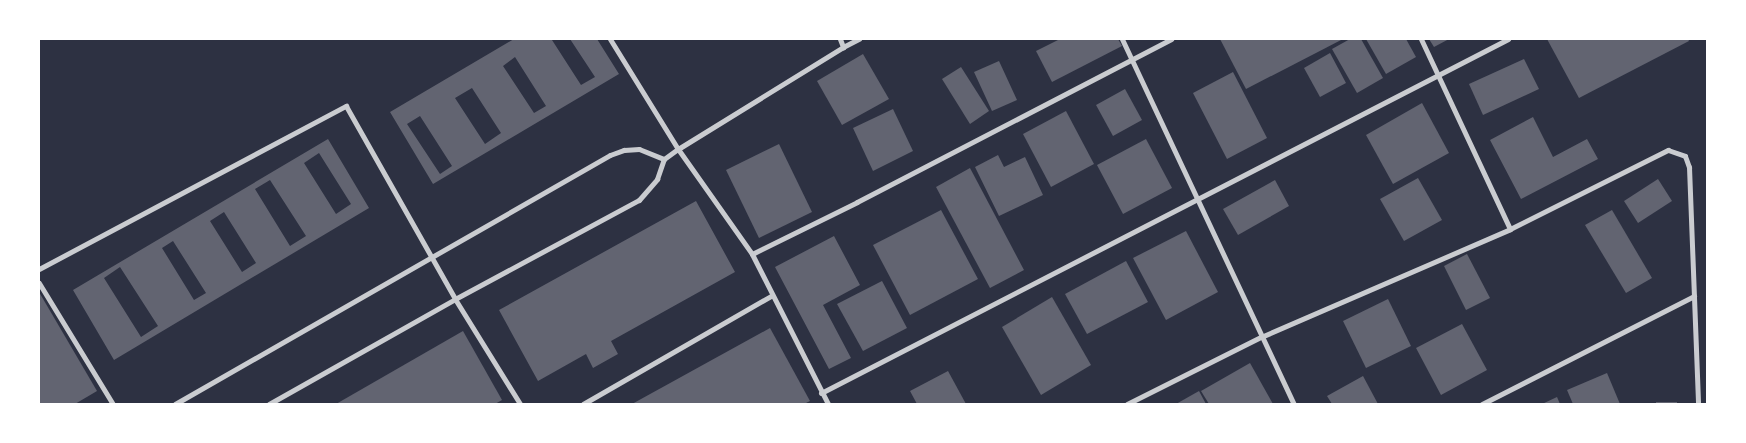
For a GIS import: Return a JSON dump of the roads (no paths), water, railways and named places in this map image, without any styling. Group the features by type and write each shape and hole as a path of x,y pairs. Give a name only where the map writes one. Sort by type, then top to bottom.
{"street":[{"path":"610,39 678,149 752,254 771,296 821,394 828,404"},
{"path":"840,39 843,47"},
{"path":"269,404 455,299 639,200 656,179 664,159 843,47 859,39"},
{"path":"1122,39 1294,404"},
{"path":"752,254 857,202 1131,58 1171,39"},
{"path":"1422,39 1510,229"},
{"path":"821,394 1440,76 1508,39"},
{"path":"39,269 346,106 431,259 520,404"},
{"path":"175,404 610,155 624,150 639,149 664,159"},
{"path":"1127,404 1261,337 1510,229 1668,150 1685,156 1690,167 1698,404"},
{"path":"39,283 113,404"},
{"path":"583,404 771,296"},
{"path":"1482,404 1694,296"}]}
